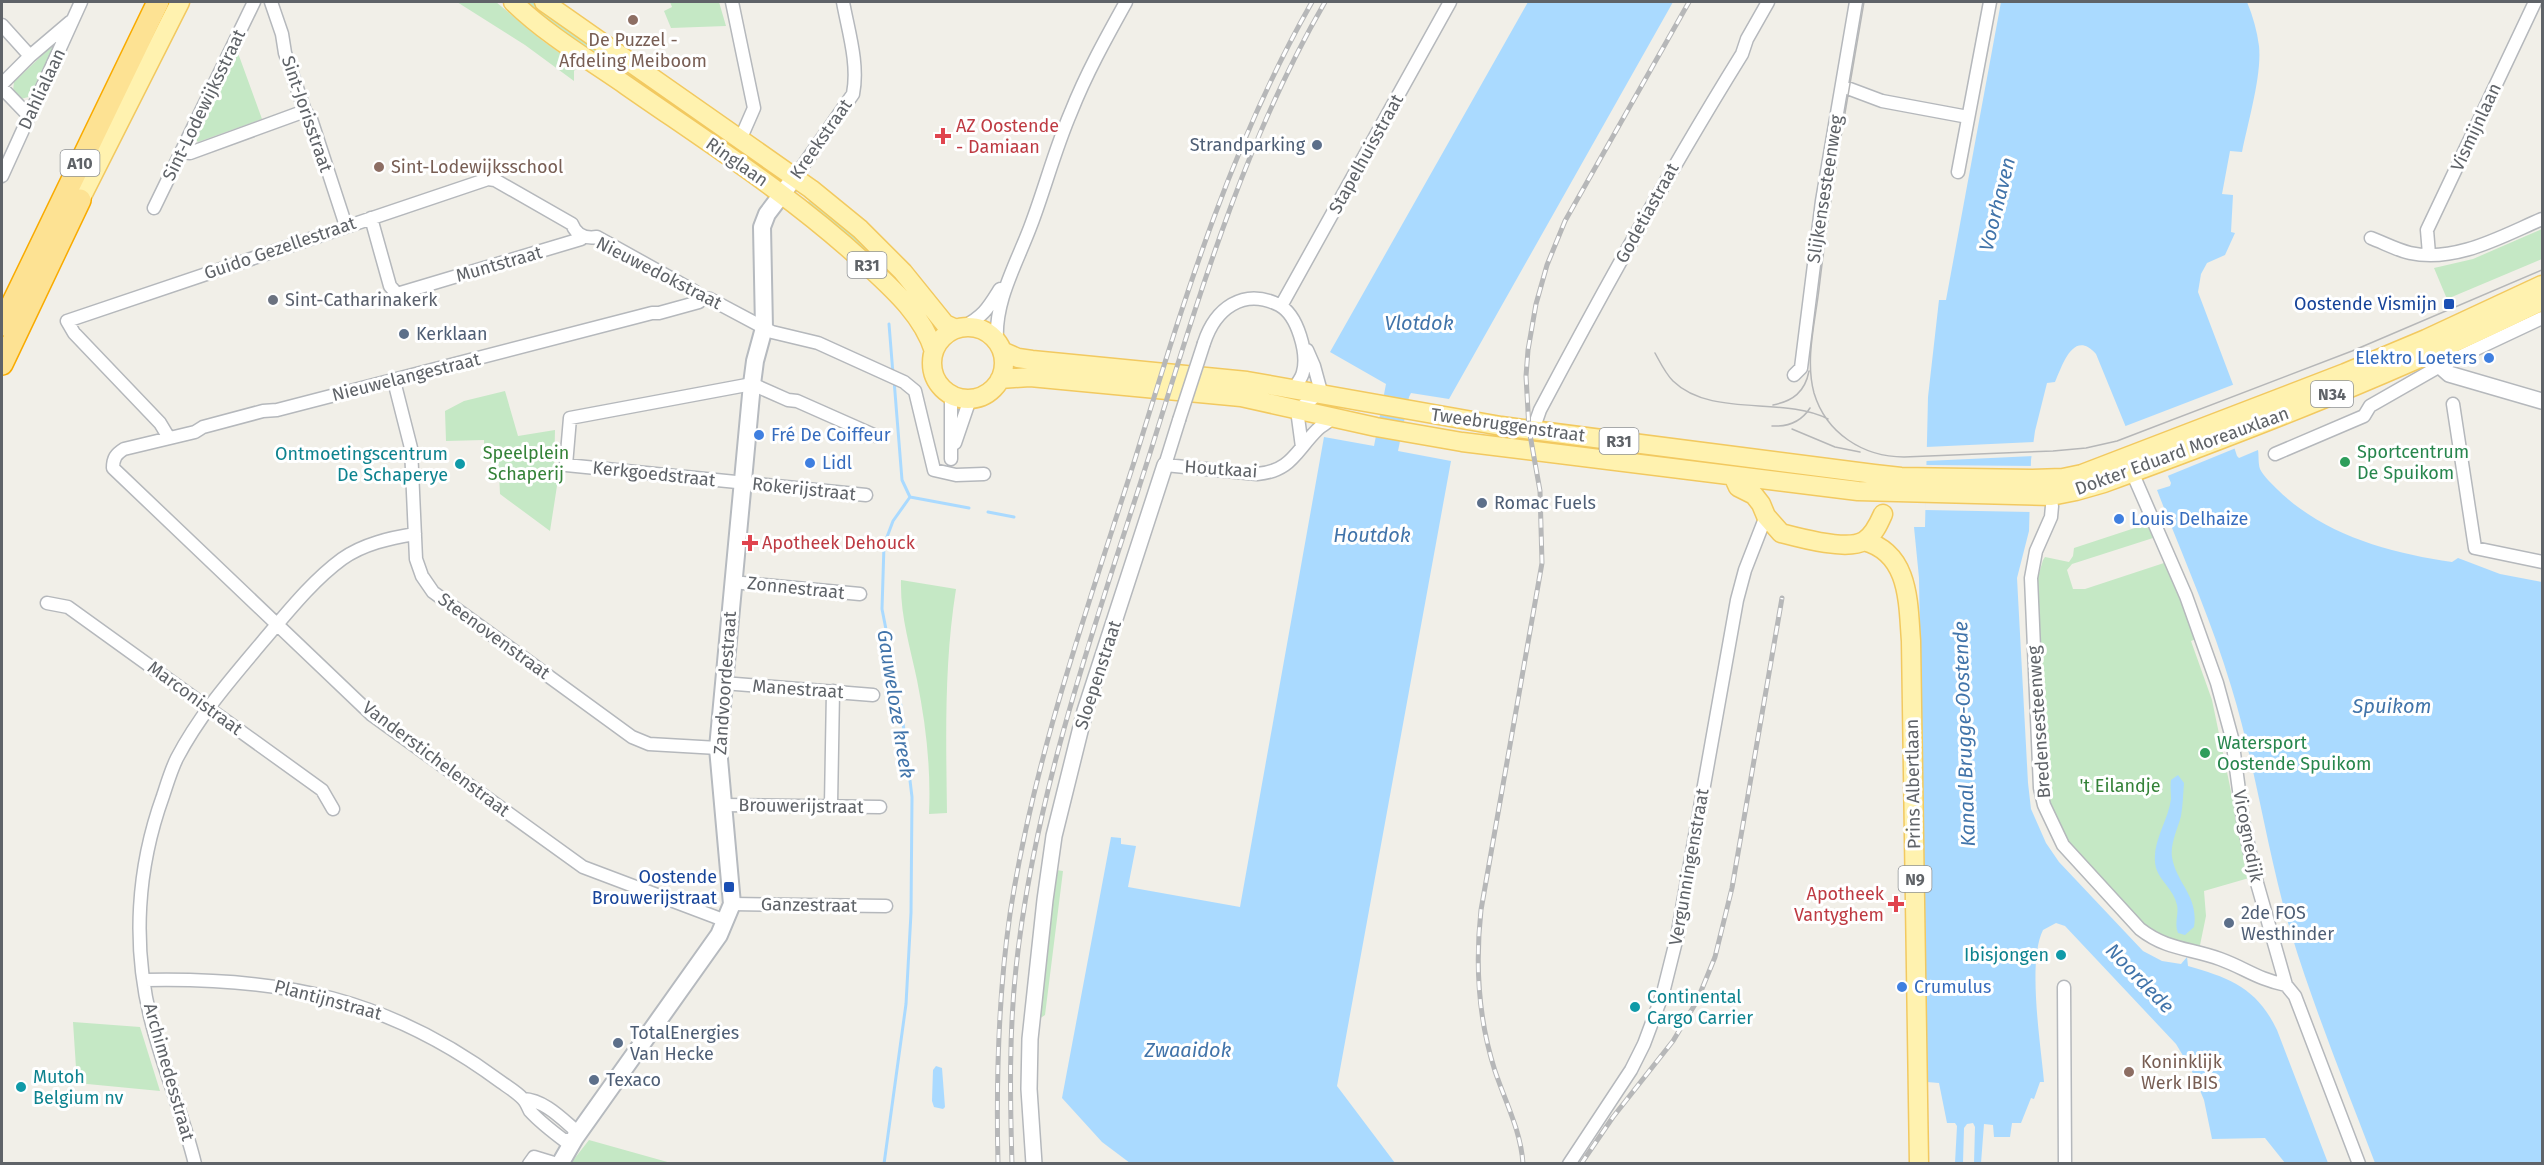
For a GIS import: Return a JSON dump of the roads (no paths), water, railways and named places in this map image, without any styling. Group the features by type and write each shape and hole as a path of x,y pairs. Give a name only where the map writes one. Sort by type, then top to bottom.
{"highway":[{"name":"A10","path":"2,325 158,2"},
{"name":"A10","path":"2,364 80,200"}],"main road":[{"name":"A10","path":"80,200 180,2"},
{"name":"Ringlaan","path":"513,2 549,32 782,194 841,241 877,274 923,324 934,351"},
{"name":"Ringlaan","path":"544,2 795,177 860,229 903,272 945,324 960,328"},
{"name":"Kreekstraat","path":"782,194 795,177"},
{"name":"Zandvoordestraat","path":"558,1164 726,921 732,904 718,748 741,483 755,361 764,328 762,227 767,214 782,194"},
{"name":"Dokter Eduard Moreauxlaan","path":"2433,352 2542,285"},
{"name":"Dokter Eduard Moreauxlaan","path":"2052,494 2082,474 2156,455 2229,427 2363,382 2433,352 2542,300"},
{"name":"R31","path":"960,328 983,330 1000,347"},
{"path":"934,351 948,333 960,328"},
{"name":"Tweebruggenstraat","path":"1000,347 1018,358 1203,375 1501,426 1874,474 1925,486"},
{"path":"951,394 970,399 992,390 1000,379 1004,361 1000,347"},
{"name":"R31","path":"934,351 932,363 934,375 951,394"},
{"name":"Tweebruggenstraat","path":"1000,379 1030,377 1198,391 1241,397 1376,428 1413,434 1500,447 1880,493 1925,486 2032,488 2052,494"},
{"name":"Dokter Eduard Moreauxlaan","path":"2052,494 2086,488 2132,472 2156,455"},
{"path":"1766,516 1767,493 1774,481 1798,472 1808,473 1817,467"},
{"name":"Prins Albertlaan","path":"1874,474 1880,493 1885,525 1907,572 1905,585 1911,641 1919,1164"},
{"path":"1733,476 1738,487 1754,495 1766,516 1781,533 1842,544 1864,541 1873,532 1883,514"},
{"name":"Prins Albertlaan","path":"1864,541 1890,554 1905,585"}],"street":[{"name":"Dahlialaan","path":"2,176 81,2"},
{"name":"Sint-Lodewijksstraat","path":"154,208 254,2"},
{"name":"Sint-Jorisstraat","path":"271,2 282,34 285,53 305,111 311,119 346,226"},
{"path":"732,2 746,60 754,108 740,140"},
{"name":"Kreekstraat","path":"795,177 853,93 856,82 843,2"},
{"path":"1000,347 996,322 999,305 1070,113 1093,62 1126,2"},
{"name":"Stapelhuisstraat","path":"1281,306 1450,2"},
{"name":"Godetiastraat","path":"1533,430 1540,410 1643,219 1696,126 1742,54 1747,39 1768,2"},
{"name":"Slijkensesteenweg","path":"1794,375 1801,368 1819,221 1856,2"},
{"path":"1958,172 1990,2"},
{"name":"Vismijnlaan","path":"2429,254 2427,230 2535,2"},
{"path":"2,84 30,56 74,19"},
{"path":"2,24 30,56"},
{"path":"1842,86 1882,101 1968,117"},
{"path":"2,88 29,116"},
{"path":"183,152 190,153 305,111"},
{"name":"Guido Gezellestraat","path":"169,438 160,423 74,333 66,321 480,181 495,180"},
{"name":"Nieuwedokstraat","path":"495,180 572,224 574,230 583,236 597,237 694,291 702,298 710,299 764,328 818,342 904,382 915,391 934,470 956,475 984,474"},
{"name":"Muntstraat","path":"371,218 392,291 397,294 581,240 583,236"},
{"path":"2371,238 2410,253 2429,254 2470,249 2542,219"},
{"path":"960,328 979,319 986,312 1017,260"},
{"name":"Nieuwelangestraat","path":"112,460 124,449 262,411 277,410 640,315 659,313 699,302 702,298"},
{"name":"Sloepenstraat","path":"1034,1164 1029,1089 1030,1039 1045,900 1054,836 1085,711 1210,325 1216,316 1236,302 1259,299 1281,306"},
{"path":"1281,306 1294,324 1304,348 1309,353 1320,388 1306,406 1297,410 1302,447"},
{"name":"Dokter Eduard Moreauxlaan","path":"2433,352 2542,318"},
{"path":"1294,389 1303,375 1304,348"},
{"path":"2276,453 2364,416 2370,406 2433,352 2459,379 2542,401"},
{"name":"Steenovenstraat","path":"394,381 411,448 416,559 422,576 433,592 623,730 649,744 718,748"},
{"path":"752,384 876,436"},
{"name":"Kerkgoedstraat","path":"741,483 566,465 570,418 752,384"},
{"path":"951,394 951,459 970,399"},
{"path":"2453,404 2475,548 2542,562"},
{"name":"Houtkaai","path":"1165,465 1226,472 1266,473 1285,466 1319,427 1332,418"},
{"path":"1500,447 1495,438 1501,426"},
{"name":"Vanderstichelenstraat","path":"112,460 113,468 372,715 583,867 726,921"},
{"name":"Vicognedijk","path":"2132,472 2186,596 2217,683 2232,738 2243,820 2253,865 2286,985 2295,996 2360,1164"},
{"name":"Rokerijstraat","path":"741,483 866,495"},
{"name":"Bredensesteenweg","path":"2052,494 2051,517 2036,551 2031,578 2040,788 2051,824 2078,863 2150,937 2173,948 2220,959 2264,980 2286,985"},
{"name":"Vergunningenstraat","path":"1569,1164 1631,1070 1644,1044 1663,993 1677,937 1737,600 1766,516"},
{"path":"1754,549 1764,540 1781,533"},
{"name":"Archimedesstraat","path":"195,1164 151,1019 144,980 139,939 140,890 153,824 176,759 208,707 277,625 315,583 342,559 360,549 383,541 415,534"},
{"name":"Zonnestraat","path":"732,582 860,594"},
{"name":"Marconistraat","path":"47,603 68,607 208,707 322,790 333,809"},
{"name":"Manestraat","path":"723,683 873,695"},
{"path":"831,806 833,692"},
{"name":"Brouwerijstraat","path":"722,805 880,807"},
{"name":"Ganzestraat","path":"732,904 886,906"},
{"name":"Plantijnstraat","path":"144,980 190,979 265,983 356,1004 403,1023 462,1054 524,1099 530,1110 565,1141 575,1138"},
{"path":"2064,987 2065,1164"},
{"path":"529,1164 534,1157 558,1164"}],"water":[{"path":"1528,2 1673,2 1449,399 1411,393 1409,397 1398,451 1451,461 1337,1086 1395,1163 1130,1163 1102,1142 1062,1098 1111,837 1121,838 1121,844 1136,846 1128,887 1240,907 1324,437 1374,446 1386,384 1330,352"},
{"path":"2001,2 2247,2 2259,46 2257,84 2242,152 2230,151 2222,194 2233,195 2231,232 2235,233 2225,255 2207,263 2201,274 2198,292 2240,403 2222,410 2237,456 2239,458 2258,450 2260,469 2278,490 2316,519 2359,540 2429,558 2452,562 2458,558 2500,574 2542,582 2542,1163 2375,1163 2320,1020 2291,933 2275,872 2248,747 2223,661 2157,490 2170,486 2171,483 2151,437 2132,442 2096,354 2088,347 2081,345 2075,347 2065,360 2055,382 2047,383 2035,431 2031,460 2029,531 2017,578 2031,809 2046,843 2059,862 2143,951 2162,961 2181,964 2187,957 2188,966 2229,980 2251,994 2261,1004 2277,1030 2328,1163 2285,1163 2265,1138 2212,1139 2204,1100 2191,1069 2176,1044 2065,926 2056,923 2043,930 2038,944 2036,962 2036,1004 2044,1082 2040,1082 2034,1099 2031,1098 2021,1123 2012,1123 2010,1137 1994,1137 1993,1125 1984,1124 1981,1163 1974,1163 1975,1127 1973,1123 1967,1124 1964,1128 1963,1163 1955,1163 1957,1126 1955,1123 1947,1123 1939,1083 1927,1082 1919,578 1914,527 1925,527 1928,397 1939,300 1946,300"},
{"path":"2178,775 2184,783 2183,800 2172,847 2172,857 2190,898 2195,916 2194,927 2185,935 2178,933 2175,900 2158,873 2155,859 2157,842 2171,799 2171,780"},
{"path":"936,1066 942,1068 945,1107 943,1109 934,1107 932,1101 933,1070"}],"waterway":[{"name":"Gauweloze kreek","path":"889,324 893,374"},
{"name":"Gauweloze kreek","path":"884,1164 906,1004 911,913 912,797 901,706 882,609 884,545 893,521 910,497 902,480 894,380"},
{"path":"910,497 969,508"},
{"path":"988,512 1014,517"}],"tram line":[{"path":"1864,2 1828,217 1810,368 1814,393 1827,420 1848,440 1874,453 1904,457 2053,451 2086,448 2117,441 2352,351 2542,270"},
{"path":"1655,353 1673,381 1689,392 1707,399 1810,412 1828,419"},
{"path":"1773,405 1797,394 1804,385 1809,371"},
{"path":"1772,426 1794,423 1810,408"},
{"path":"1792,429 1835,447 1860,452"}],"railway":[{"path":"998,1164 999,1039 1006,945 1020,855 1048,740 1081,626 1191,281 1233,167 1257,111 1312,2"},
{"path":"1012,1164 1011,1066 1016,968 1025,902 1038,836 1070,706 1187,335 1226,221 1270,109 1325,2"},
{"path":"1523,1164 1516,1128 1489,1051 1479,991 1478,951 1481,910 1542,563 1540,491 1529,429 1526,376 1528,350 1536,304 1547,265 1565,221 1689,2"},
{"path":"1581,1164 1613,1117 1673,1041 1697,1001 1715,957 1732,888 1782,598"}],"place":[{"name":"De Puzzel - Afdeling Meiboom","path":"633,20"},
{"name":"AZ Oostende - Damiaan","path":"943,136"},
{"name":"Strandparking","path":"1317,145"},
{"name":"Sint-Lodewijksschool","path":"379,167"},
{"name":"Sint-Catharinakerk","path":"273,300"},
{"name":"Oostende Vismijn","path":"2449,304"},
{"name":"Kerklaan","path":"404,334"},
{"name":"Elektro Loeters","path":"2489,358"},
{"name":"Fré De Coiffeur","path":"759,435"},
{"name":"Sportcentrum De Spuikom","path":"2345,462"},
{"name":"Lidl","path":"810,463"},
{"name":"Ontmoetingscentrum De Schaperye","path":"460,464"},
{"name":"Romac Fuels","path":"1482,503"},
{"name":"Louis Delhaize","path":"2119,519"},
{"name":"Apotheek Dehouck","path":"750,543"},
{"name":"Watersport Oostende Spuikom","path":"2205,753"},
{"name":"Oostende Brouwerijstraat","path":"729,887"},
{"name":"Apotheek Vantyghem","path":"1896,904"},
{"name":"2de FOS Westhinder","path":"2229,923"},
{"name":"Ibisjongen","path":"2061,955"},
{"name":"Crumulus","path":"1902,987"},
{"name":"Continental Cargo Carrier","path":"1635,1007"},
{"name":"TotalEnergies Van Hecke","path":"618,1043"},
{"name":"Koninklijk Werk IBIS","path":"2129,1072"},
{"name":"Texaco","path":"594,1080"},
{"name":"Mutoh Belgium nv","path":"21,1087"}],"water label":[{"name":"Voorhaven","path":"1997,204"},
{"name":"Vlotdok","path":"1419,323"},
{"name":"Houtdok","path":"1372,535"},
{"name":"Spuikom","path":"2392,706"},
{"name":"Kanaal Brugge-Oostende","path":"1964,734"},
{"name":"Noordede","path":"2140,978"},
{"name":"Zwaaidok","path":"1188,1050"}],"park label":[{"name":"Speelplein Schaperij","path":"526,463"},
{"name":"'t Eilandje","path":"2120,786"}]}
